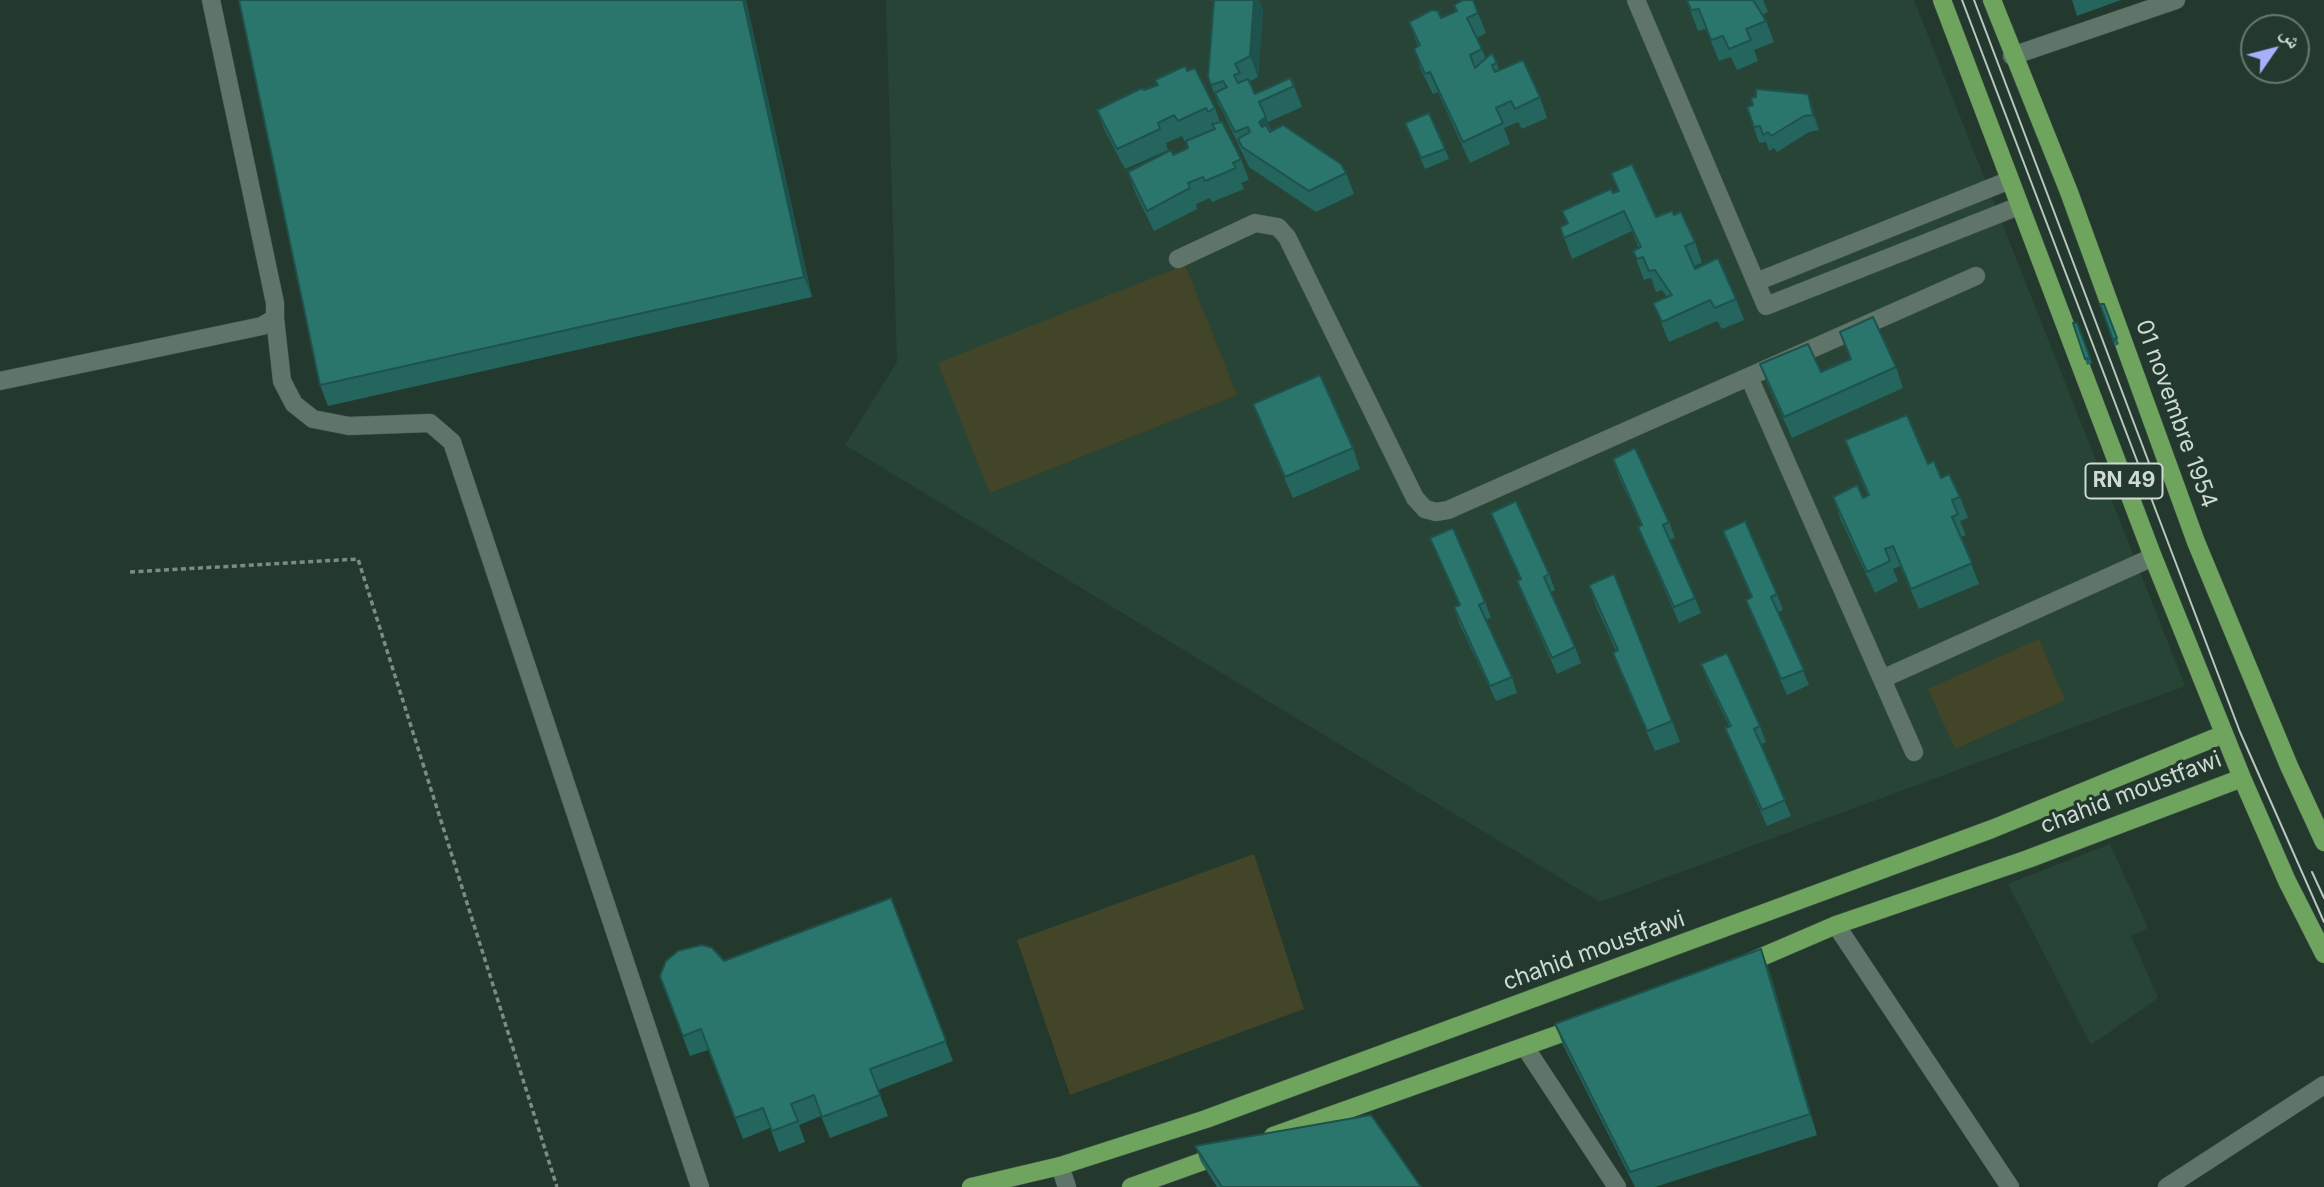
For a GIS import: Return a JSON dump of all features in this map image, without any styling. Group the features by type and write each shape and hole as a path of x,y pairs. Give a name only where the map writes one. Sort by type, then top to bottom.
{"main road":[{"name":"RN 49","path":"1942,0 2153,557 2242,778 2287,881 2324,954"},
{"name":"01 novembre 1954","path":"1992,0 2012,56 2069,192 2196,542 2289,766 2324,842"},
{"name":"chahid moustfawi","path":"971,1187 1060,1166 1206,1119 1992,829 2224,734"},
{"name":"chahid moustfawi","path":"1730,970 1836,925 2028,859 2242,778"},
{"path":"1131,1187 1602,1018"}],"street":[{"path":"211,0 275,303 282,381 294,404 313,419 349,426 430,423 452,442 700,1187"},
{"path":"1636,0 1766,306 2019,206"},
{"path":"2012,56 2176,0"},
{"path":"1756,282 2010,180"},
{"path":"1178,259 1255,223 1278,227 1287,237 1415,498 1425,509 1436,513 1976,276"},
{"path":"0,381 262,326 275,317"},
{"path":"1749,377 1914,752"},
{"path":"1882,680 2153,557"},
{"path":"1836,925 2010,1187"},
{"path":"1525,1047 1617,1187"},
{"path":"2167,1187 2324,1085"},
{"path":"1060,1166 1067,1187"}],"path":[{"path":"130,572 358,559 557,1187"}],"shaded area":[{"path":"886,0 1914,0 2185,686 1600,902 845,445 897,362"},
{"path":"1185,265 1237,395 990,493 938,363"},
{"path":"2039,639 2065,700 1955,749 1928,689"},
{"path":"2110,844 2148,928 2131,936 2158,998 2091,1045 2008,884"},
{"path":"1254,854 1304,1009 1070,1095 1017,940"}],"building":[{"path":"239,0 743,0 804,277 320,385"},
{"path":"1214,0 1254,0 1250,56 1235,64 1240,73 1234,75 1238,83 1248,79 1255,94 1290,78 1294,86 1259,102 1266,117 1259,122 1262,127 1266,125 1270,132 1283,125 1341,164 1346,173 1309,191 1242,147 1238,139 1250,132 1248,127 1235,132 1215,93 1227,87 1223,81 1211,85 1208,77"},
{"path":"1463,0 1473,0 1478,13 1467,18 1482,49 1470,55 1475,68 1492,53 1497,63 1492,65 1495,72 1523,60 1540,97 1515,109 1511,101 1496,108 1503,123 1463,142 1430,72 1425,74 1414,49 1420,45 1409,22 1432,10 1438,11 1441,18 1457,11 1454,5"},
{"path":"1687,0 1753,0 1766,21 1746,29 1751,40 1729,49 1723,36 1711,40 1699,9 1691,10"},
{"path":"1185,66 1187,71 1195,68 1215,108 1208,112 1206,108 1178,121 1174,115 1158,123 1160,129 1117,149 1097,110 1142,88 1144,90 1158,85 1155,80"},
{"path":"1756,89 1808,94 1813,115 1804,116 1771,136 1768,132 1763,135 1760,126 1754,127 1747,107 1753,105 1751,98 1756,97"},
{"path":"1429,113 1445,149 1421,158 1405,123"},
{"path":"1222,122 1241,159 1233,163 1236,168 1205,181 1203,177 1188,183 1190,188 1147,211 1128,172 1171,150 1173,155 1188,148 1186,141 1215,129 1212,124"},
{"path":"1632,164 1656,217 1672,211 1674,215 1681,212 1695,242 1685,246 1695,269 1718,258 1736,299 1715,308 1710,300 1662,322 1653,303 1672,295 1655,270 1649,271 1643,257 1637,259 1633,251 1641,247 1624,211 1564,238 1560,227 1568,223 1562,211 1611,189 1613,193 1619,191 1611,173"},
{"path":"2100,304 2104,304 2117,338 2113,340"},
{"path":"1873,317 1896,367 1784,417 1760,364 1808,344 1821,372 1851,359 1840,332"},
{"path":"2073,323 2077,323 2090,358 2085,359"},
{"path":"1320,375 1353,448 1285,477 1253,404"},
{"path":"1907,415 1928,464 1934,461 1941,478 1949,474 1960,497 1952,500 1958,514 1952,517 1972,563 1911,589 1893,546 1885,549 1890,561 1867,572 1833,497 1857,485 1863,498 1869,495 1845,440"},
{"path":"1635,448 1669,522 1663,525 1695,598 1674,607 1638,527 1642,525 1613,459"},
{"path":"1516,501 1549,574 1544,577 1575,647 1552,658 1517,581 1521,579 1491,513"},
{"path":"1745,521 1777,594 1771,597 1804,670 1781,679 1746,600 1752,597 1723,531"},
{"path":"1453,528 1485,602 1479,605 1512,677 1490,686 1454,607 1460,605 1430,538"},
{"path":"1614,574 1672,721 1647,731 1613,653 1618,650 1589,585"},
{"path":"1727,653 1760,726 1754,729 1785,800 1762,810 1725,728 1731,726 1701,664"},
{"path":"891,898 946,1041 870,1069 880,1095 822,1117 814,1095 791,1104 798,1121 772,1131 763,1108 735,1118 701,1029 683,1036 660,976 666,961 678,951 702,945 712,948 724,961"},
{"path":"1761,949 1810,1114 1630,1172 1555,1024"},
{"path":"1371,1115 1421,1187 1222,1187 1195,1146"}],"tram line":[{"path":"1962,0 2240,732 2324,922"},
{"path":"1974,0 2160,492"},
{"path":"2312,872 2324,898"}]}
